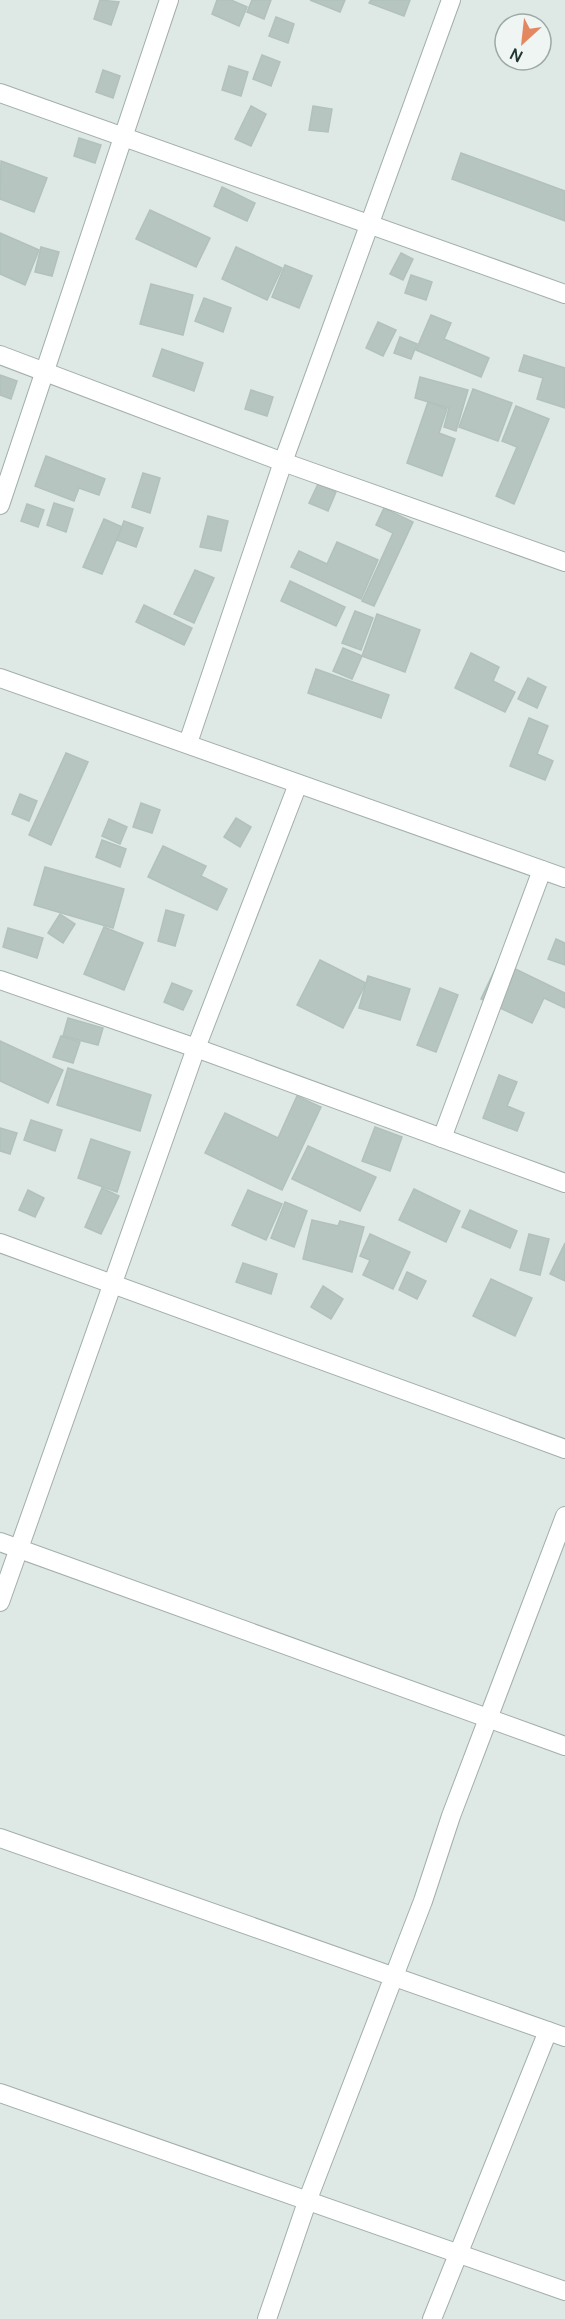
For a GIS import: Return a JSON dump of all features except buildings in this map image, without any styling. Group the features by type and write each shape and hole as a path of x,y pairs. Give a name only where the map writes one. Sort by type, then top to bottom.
{"street":[{"path":"0,505 169,0"},
{"path":"188,743 283,462 368,222 451,0"},
{"path":"0,93 368,222 565,294"},
{"path":"0,355 283,462 565,562"},
{"path":"0,678 565,878"},
{"path":"0,1602 196,1048 298,784"},
{"path":"442,1138 542,870"},
{"path":"0,981 196,1048 565,1183"},
{"path":"0,1244 565,1449"},
{"path":"267,2319 308,2199 394,1978 565,1516"},
{"path":"0,1542 565,1746"},
{"path":"0,1838 565,2037"},
{"path":"432,2319 548,2031"},
{"path":"0,2093 308,2199 565,2291"}]}
